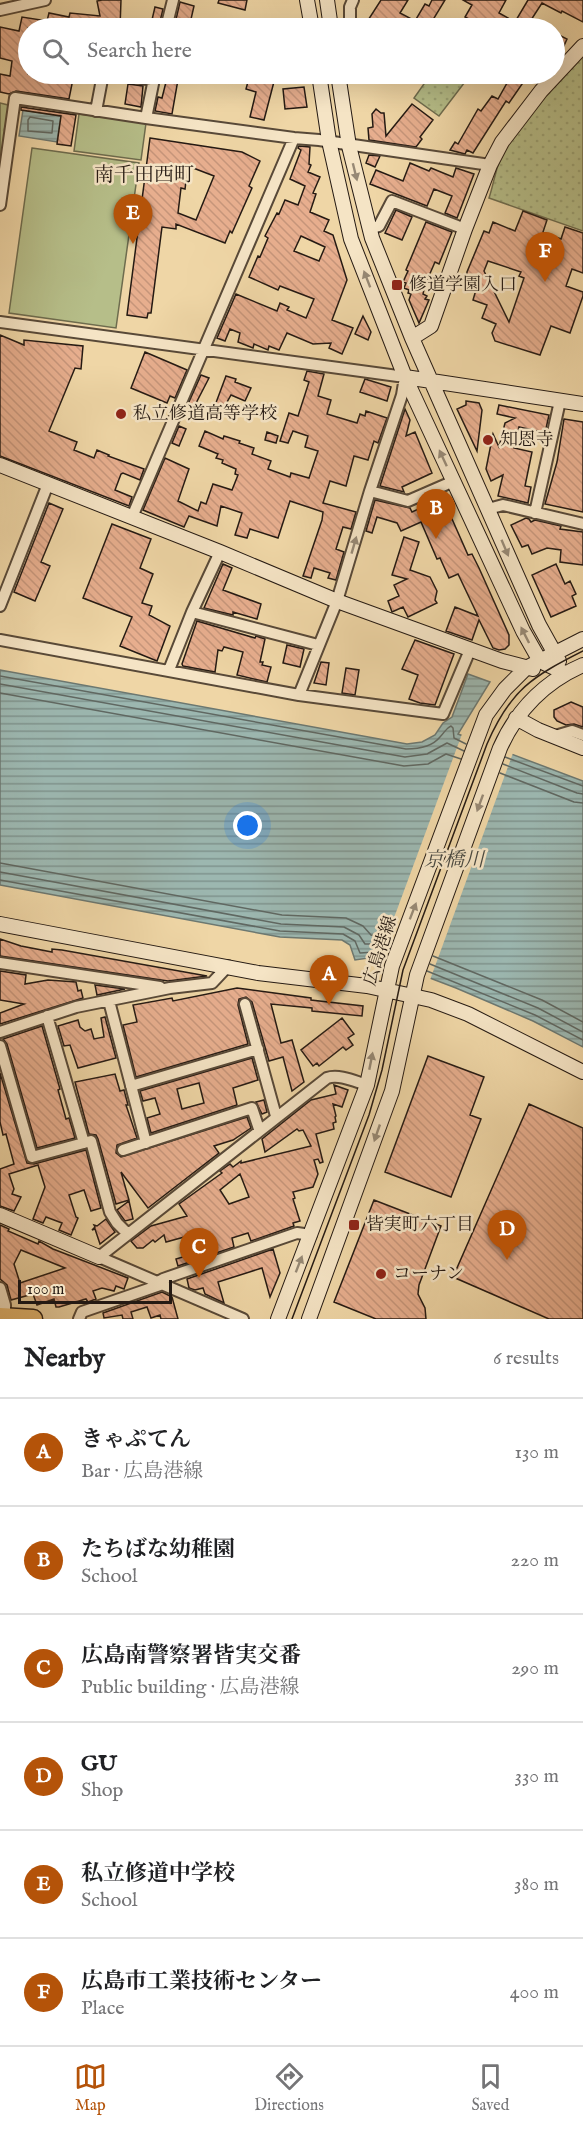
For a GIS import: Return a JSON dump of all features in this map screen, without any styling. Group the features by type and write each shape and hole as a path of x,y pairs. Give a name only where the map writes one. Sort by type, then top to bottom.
{"highway":[{"path":"3,1317 33,1319"}],"street":[{"path":"0,10 45,0"},
{"path":"168,18 173,0"},
{"path":"307,0 310,18"},
{"path":"327,0 330,18"},
{"path":"350,18 350,7 353,0"},
{"path":"565,66 583,46"},
{"path":"96,111 101,84"},
{"path":"146,118 153,84"},
{"path":"320,84 329,141 351,239 405,377 523,631 540,661 565,673"},
{"path":"340,84 349,146 369,229 412,338 539,625 565,673"},
{"path":"412,338 431,326 465,229 490,165 502,142 549,84"},
{"path":"0,205 15,98 490,165"},
{"path":"132,517 294,138"},
{"path":"369,229 379,226 392,201 465,229"},
{"path":"0,322 203,348 583,404"},
{"path":"299,695 337,601 402,395 405,377"},
{"path":"535,513 560,401"},
{"path":"0,465 337,601 470,650 526,668 565,673 583,678"},
{"path":"370,491 408,501 454,481"},
{"path":"0,606 48,484"},
{"path":"488,509 503,505 583,524"},
{"path":"169,670 192,612 220,552"},
{"path":"192,612 318,645"},
{"name":"広島港線","path":"278,1319 367,1085 392,966 486,715 496,700 526,668 583,639"},
{"path":"0,640 299,695 443,714 470,650"},
{"path":"555,654 583,664"},
{"path":"309,1319 392,1091 417,975 500,748 516,718 526,705 565,673 583,664"},
{"path":"516,718 583,748"},
{"path":"555,736 572,731 583,735"},
{"path":"0,924 258,973 386,989 468,1014 583,1072"},
{"path":"0,963 170,988"},
{"path":"0,1032 76,1007 170,988 212,983 228,966"},
{"path":"109,1000 146,1143"},
{"path":"244,1004 276,1116"},
{"path":"47,1016 84,1143"},
{"path":"0,1046 32,1157 91,1141 110,1212 128,1234"},
{"path":"131,1086 258,1049"},
{"path":"99,1257 327,1078 340,1077 367,1085"},
{"path":"123,1150 252,1108 260,1130"},
{"path":"0,1215 243,1319"},
{"path":"79,1319 82,1312 158,1284 163,1279 297,1233 310,1235"},
{"path":"0,1288 5,1305 3,1317"}],"green space":[{"path":"583,54 583,231 489,198 506,146 522,122 555,84 565,84 565,73"},
{"path":"424,84 463,84 439,116 414,98"},
{"path":"0,103 8,105 10,109 0,175"},
{"path":"79,114 146,123 141,160 74,151"},
{"path":"32,148 139,163 116,328 9,313"}],"water":[{"path":"23,110 61,116 57,142 19,136"},
{"name":"京橋川","path":"0,670 407,744 422,742 435,735 443,723 452,717 468,674 490,682 458,734 583,781 583,1047 533,1021 375,957 355,960 350,945 342,940 280,937 0,885"}],"pier":[{"path":"462,734 513,753 430,980 378,961"}],"building":[{"path":"121,0 120,18 48,18 49,13 69,17 70,13 100,16 97,1"},
{"path":"219,0 247,0 245,10 218,3"},
{"path":"381,0 408,0 400,13 409,18 369,18"},
{"path":"432,0 445,0 434,18 417,18 425,4 429,6"},
{"path":"463,0 506,0 499,13 508,18 467,18 465,17 472,5"},
{"path":"528,0 583,0 583,22 562,11 561,13 542,3 532,18 517,18"},
{"path":"180,2 194,6 191,18 176,18"},
{"path":"155,7 163,9 161,18 152,18"},
{"path":"0,27 18,31 18,84 72,84 69,99 16,91 9,94 0,92 0,74 10,76 12,61 0,58"},
{"path":"128,84 143,86 141,107 125,104"},
{"path":"166,84 177,84 172,114 155,111 158,97 162,98"},
{"path":"247,84 273,84 264,120 250,117 256,92 246,89"},
{"path":"506,84 522,84 509,103 506,101 473,153 467,150 465,154 450,150 455,142 458,144 478,109 481,111 492,96 498,99"},
{"path":"304,87 307,107 285,109 283,89"},
{"path":"412,104 433,120 420,137 422,139 416,147 369,140 368,128 373,127 372,114 376,109 384,113 386,136"},
{"path":"21,107 76,115 71,146 57,144 61,116 21,110"},
{"path":"150,138 242,152 260,161 249,186 252,188 232,233 230,231 225,243 176,224 176,229 162,227 151,313 148,313 147,318 127,315","holes":["188,166 214,176 196,220 178,213 181,188 185,189"]},
{"path":"299,146 310,147 309,164 311,165 308,172 320,177 313,193 316,194 310,212 329,220 324,231 333,235 347,280 332,320 353,328 342,354 329,348 331,343 313,344 287,333 279,350 269,346 268,350 254,344 253,348 238,342 240,333 230,329 225,341 217,338 236,294 277,311 280,303 289,307 287,310 306,318 314,299 280,286 278,290 249,277 268,238 265,236 285,200 298,205 305,186 290,179 301,150","holes":["301,236 325,247 319,261 294,251"]},
{"path":"369,155 380,156 375,167 366,163"},
{"path":"410,163 453,177 456,168 474,174 457,218 445,213 452,196 434,189 427,206 370,184 376,170 403,181"},
{"path":"396,210 412,217 402,240 385,233"},
{"path":"523,211 547,220 543,232 561,239 565,227 583,233 583,273 572,269 566,286 583,292 570,333 551,326 540,355 495,341 492,333 496,324 482,318 487,305 473,300 478,283 467,277 484,231 489,233 493,222 515,231","holes":["488,261 521,272 519,276 524,278 509,322 484,271"]},
{"path":"426,222 452,232 439,264 435,262 425,285 423,294 427,296 425,299 429,300 419,323 409,300 411,294 404,288 406,283 403,282"},
{"path":"363,316 371,332 368,340 355,334"},
{"path":"0,335 24,345 24,340 83,346 81,369 75,368 49,431 77,442 74,450 94,458 97,450 144,469 140,480 121,474 115,490 132,497 129,506 0,456"},
{"path":"145,352 187,370 175,398 170,396 167,403 131,388"},
{"path":"307,371 324,374 318,396 331,400 327,414 357,423 360,414 365,416 366,411 387,418 378,443 374,441 368,460 354,456 346,486 330,481 323,503 356,512 351,529 343,527 336,549 344,552 336,580 328,578 330,573 314,568 311,578 303,576 323,512 290,501 278,538 250,529 247,538 235,535 242,513 221,506 217,526 189,516 184,527 143,510 165,458 189,469 178,501 198,511 201,502 206,504 213,484 232,490 238,475 235,474 236,469 216,458 218,454 199,446 205,431 223,439 224,436 240,441 239,443 254,448 252,454 271,461 268,469 290,477 291,473 309,478 318,451 305,447 308,436 293,431 288,443 280,441 289,413 298,416 309,382 304,380"},
{"path":"201,375 209,378 194,407 188,404"},
{"path":"226,376 251,388 245,401 231,395 222,411 214,408"},
{"path":"365,379 391,387 387,401 360,392"},
{"path":"466,401 479,403 482,410 477,451 457,409 466,405"},
{"path":"499,405 549,415 545,433 519,427 514,448 532,452 525,486 531,487 528,503 498,496 503,475 491,481 486,469 493,434 499,447 505,423 515,418 497,414"},
{"path":"405,409 410,420 406,436 415,432 432,473 402,487 404,492 380,486"},
{"path":"564,419 583,422 583,512 545,504 557,462"},
{"path":"179,426 186,429 179,446 172,443"},
{"path":"267,432 278,436 276,443 265,440"},
{"path":"375,500 410,508 412,512 434,502 445,522 452,519 468,555 472,554 479,568 509,635 509,645 505,649 493,648 479,620 472,640 446,631 455,607 478,616 458,574 449,578 440,558 437,559 421,522 401,531 397,523 377,517 372,533 366,531"},
{"path":"49,503 63,509 41,562 50,566 35,601 14,592"},
{"path":"526,518 531,522 535,520 561,526 560,529 583,532 583,565 560,562 561,550 547,548 532,554 528,545 522,547 511,525"},
{"path":"112,524 151,539 140,568 153,574 142,603 152,606 149,615 170,626 157,661 120,646 132,617 83,598"},
{"path":"404,537 419,542 410,570 430,577 437,591 435,600 437,603 408,617 403,607 392,612 388,601 399,596 394,585 407,579 392,575"},
{"path":"223,564 232,568 223,590 261,604 257,619 233,612 233,615 204,608"},
{"path":"556,564 565,584 570,581 576,594 572,596 576,606 551,617 532,575"},
{"path":"197,621 265,639 260,662 263,662 262,665 271,667 267,682 237,675 243,652 224,647 222,651 218,650 215,672 183,666"},
{"path":"415,640 454,654 435,705 409,699 418,675 402,669"},
{"path":"287,645 304,649 300,667 283,663"},
{"path":"321,662 329,663 326,685 314,683"},
{"path":"346,668 359,670 355,695 342,693"},
{"path":"571,702 583,707 583,727 574,724 566,725 554,717 554,710"},
{"path":"0,939 52,952 52,949 62,950 207,976 168,981 0,956"},
{"path":"0,971 26,975 25,984 48,980 76,982 83,998 0,1024 0,1013 24,1004 0,1000"},
{"path":"95,985 125,989 97,995"},
{"path":"237,988 363,1006 362,1016 271,1004 281,1043 292,1040 304,1082 292,1091 283,1057 269,1061 252,1002 246,997 239,999 238,1005 248,1044 136,1077 123,1025 137,1022 133,1005 172,998 173,1001"},
{"path":"105,1017 116,1058 78,1068 70,1045 64,1046 58,1026 78,1020 80,1027 85,1031 91,1029 94,1039 104,1037 101,1018"},
{"path":"342,1018 354,1034 348,1038 353,1045 346,1050 343,1047 319,1066 317,1063 313,1066 301,1050"},
{"path":"42,1026 66,1119 69,1118 75,1138 37,1148 7,1044 3,1039"},
{"path":"428,1056 484,1077 470,1115 481,1119 451,1197 385,1172"},
{"path":"252,1058 258,1080 233,1088 237,1105 151,1133 147,1118 160,1114 155,1098 143,1101 140,1091","holes":["199,1083 204,1103 182,1109 177,1089"]},
{"path":"0,1073 27,1163 34,1164 86,1150 101,1208 91,1211 84,1190 69,1195 78,1218 71,1235 59,1230 62,1223 46,1217 43,1223 33,1219 45,1187 38,1165 9,1174 14,1189 12,1194 21,1197 14,1211 0,1206 0,1169 14,1164 6,1134 3,1135 0,1122"},
{"path":"115,1074 120,1091 124,1090 128,1105 126,1105 137,1138 117,1145 116,1153 121,1157 247,1117 251,1128 233,1140 214,1146 219,1153 148,1208 121,1172 129,1200 116,1204 98,1139 96,1135 89,1134 75,1082"},
{"path":"334,1085 348,1090 342,1107 333,1104 336,1116 336,1122 333,1123 334,1129 316,1134 323,1162 320,1163 318,1159 314,1160 318,1174 313,1187 293,1192 300,1221 293,1223 294,1226 251,1241 248,1233 232,1238 234,1247 178,1266 176,1259 193,1254 188,1236 166,1242 164,1235 143,1248 137,1248 131,1241 151,1226 187,1216 179,1204 222,1173 220,1171 230,1164 233,1167 241,1161 241,1163 311,1146 303,1130 297,1129 265,1152 262,1139 311,1100 336,1094","holes":["240,1174 249,1197 229,1204 220,1190"]},
{"path":"264,1100 267,1112 262,1114 256,1102"},
{"path":"529,1104 583,1128 583,1319 549,1319 453,1277"},
{"path":"374,1200 441,1226 419,1285 418,1294 425,1308 426,1319 376,1319 334,1302"},
{"path":"129,1201 133,1219 125,1221 117,1210"},
{"path":"106,1219 115,1232 100,1244 95,1229 92,1230 94,1225 97,1226"},
{"path":"0,1225 38,1244 39,1241 53,1249 128,1278 124,1289 116,1286 114,1291 102,1288 93,1291 96,1299 88,1302 86,1299 59,1307 56,1307 54,1299 37,1305 33,1294 11,1300 7,1285 0,1279","holes":["21,1250 65,1268 20,1283 14,1264"]},
{"path":"273,1249 280,1273 270,1297 262,1268 218,1282 224,1303 205,1294 203,1288 195,1290 189,1288 187,1279"},
{"path":"162,1292 172,1297 178,1319 161,1319 160,1315 151,1318 147,1307 131,1312 133,1319 123,1319 122,1315 104,1318 103,1313"}],"tram line":[{"path":"292,1319 369,1115 382,1070 403,970 487,744 514,697 537,677 583,651"}],"place":[{"name":"私立修道中学校","path":"133,244"},
{"name":"広島市工業技術センター","path":"545,282"},
{"name":"修道学園入口","path":"397,285"},
{"name":"私立修道高等学校","path":"121,414"},
{"name":"知恩寺","path":"488,440"},
{"name":"たちばな幼稚園","path":"436,539"},
{"name":"きゃぷてん","path":"329,1005"},
{"name":"皆実町六丁目","path":"354,1225"},
{"name":"GU","path":"507,1260"},
{"name":"コーナン","path":"381,1274"},
{"name":"広島南警察署皆実交番","path":"199,1278"}],"district":[{"name":"南千田西町","path":"144,175"}]}
